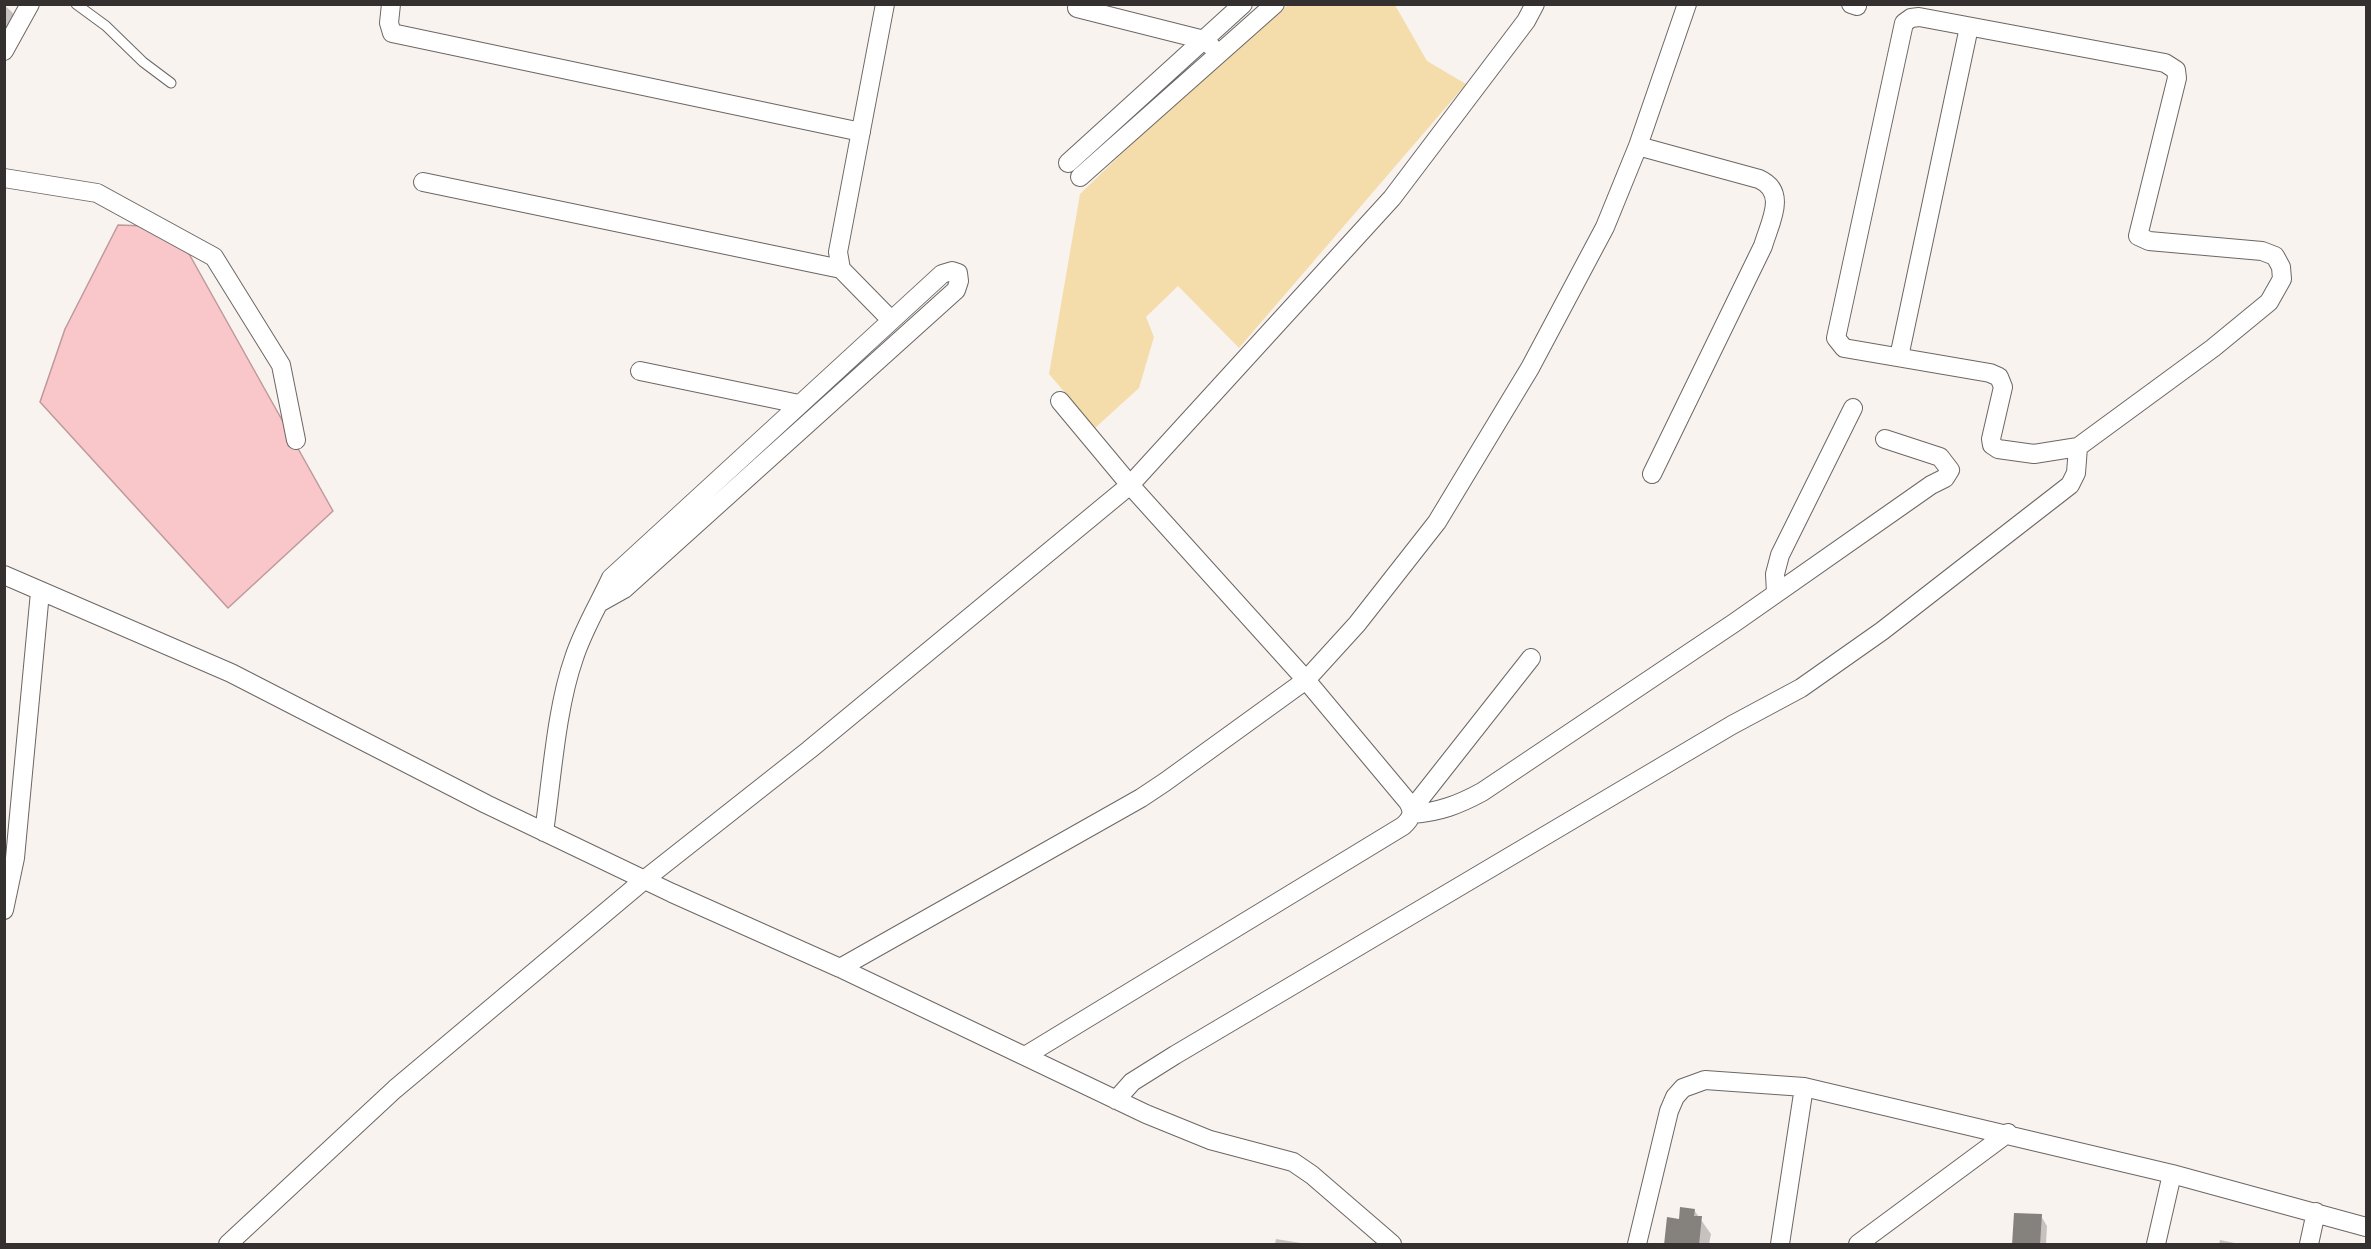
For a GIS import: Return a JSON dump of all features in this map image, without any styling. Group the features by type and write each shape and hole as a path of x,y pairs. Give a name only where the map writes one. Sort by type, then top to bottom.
{"street":[{"path":"4,51 30,4"},
{"path":"392,4 389,23 392,33 861,132"},
{"path":"841,269 838,252 885,4"},
{"path":"1243,4 1074,170 1219,54 1275,4"},
{"path":"228,1245 395,1089 644,880 809,750 1130,485 1392,198 1526,21 1536,4"},
{"path":"840,968 1141,798 1306,680 1356,624 1437,522 1530,368 1605,227 1638,146 1687,4"},
{"path":"1077,8 1204,40 1219,54"},
{"path":"1919,17 1969,27 2165,63 2176,70 2138,236 2149,241 2262,251 2275,256 2281,267 2282,279 2269,302 2213,348 2078,447 2034,454 1998,449 1992,445 1991,439 2003,387 1999,377 1990,373 1844,348 1836,338 1904,23 1911,18 1919,17"},
{"path":"1899,357 1969,27"},
{"path":"1638,146 1759,179 1770,184 1775,194 1775,206 1763,246 1652,474"},
{"path":"4,178 97,193 214,257 282,365 296,440"},
{"path":"423,182 841,269 891,320"},
{"path":"544,832 561,714 574,658 599,603 611,578 942,274 952,271 958,273 959,281 956,290 624,589 599,603"},
{"path":"640,371 799,404"},
{"path":"1060,401 1130,485 1306,680 1412,811 1434,813 1454,807 1482,792 1931,485 1945,478 1950,470 1940,457 1886,439"},
{"path":"1776,593 1775,574 1780,555 1853,408"},
{"path":"1116,1100 1132,1082 1175,1055 1732,725 1801,687 1882,631 2070,485 2076,472 2078,447"},
{"path":"4,575 231,673 544,832 644,880 840,968 1116,1100 1202,1137 1293,1162 1312,1175 1392,1245"},
{"path":"4,910 15,858 40,592"},
{"path":"1025,1056 1410,820 1412,811 1531,658"},
{"path":"1637,1245 1669,1111 1675,1097 1683,1088 1705,1080 1804,1087 2008,1133 2172,1174 2367,1227"},
{"path":"1780,1245 1804,1087"},
{"path":"1858,1245 2008,1133"},
{"path":"2156,1245 2172,1174"},
{"path":"2309,1245 2316,1212"}],"lane":[{"path":"76,4 106,26 143,62 171,83"}],"shaded area":[{"path":"1288,5 1395,5 1427,61 1466,84 1239,348 1178,286 1146,317 1154,337 1139,388 1095,428 1049,374 1080,194 1206,72"},
{"path":"118,225 174,227 333,511 228,608 40,402 65,329"}],"building":[{"path":"1680,1207 1695,1209 1694,1216 1702,1216 1699,1245 1664,1245 1667,1217 1679,1219"},
{"path":"2014,1213 2042,1214 2040,1245 2012,1245"}]}
